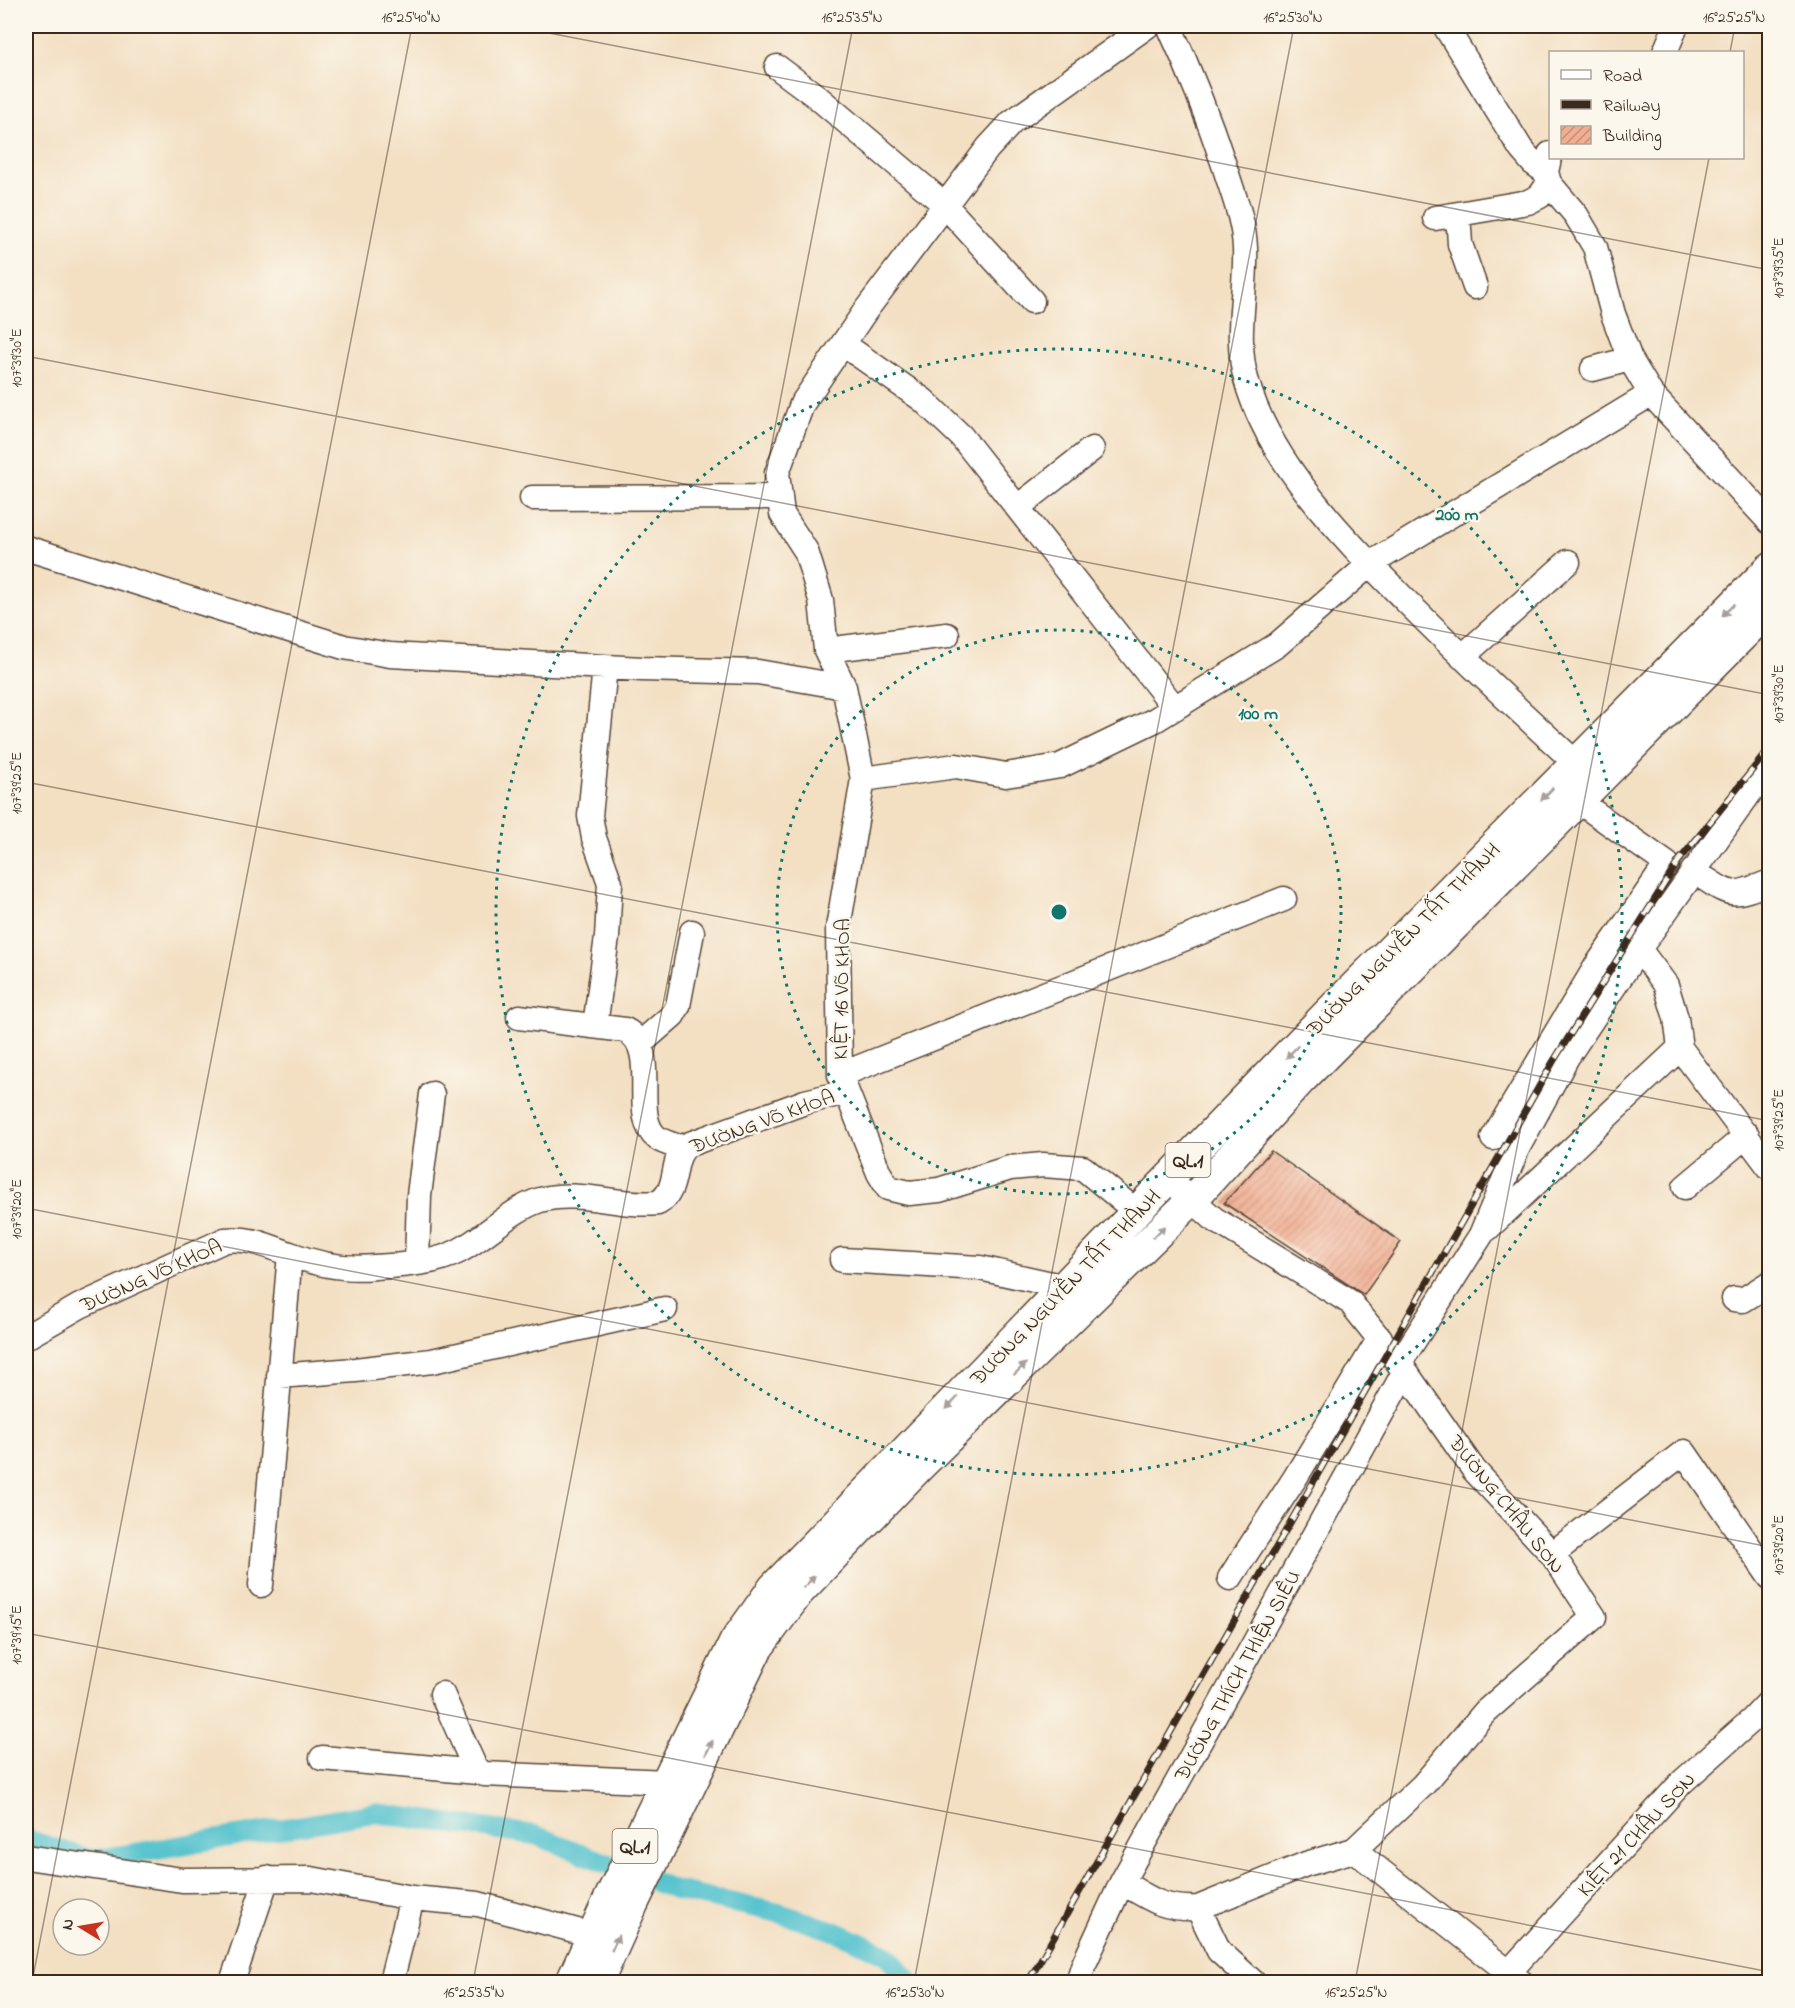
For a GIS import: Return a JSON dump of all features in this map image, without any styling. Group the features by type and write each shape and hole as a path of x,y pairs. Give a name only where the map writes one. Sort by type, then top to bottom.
{"main road":[{"name":"ĐƯỜNG NGUYỄN TẤT THÀNH","path":"598,1983 620,1903 735,1641 773,1588 1327,1014 1770,568"},
{"name":"ĐƯỜNG NGUYỄN TẤT THÀNH","path":"671,1791 757,1649 799,1592 917,1469 1192,1200 1301,1080 1770,608"},
{"name":"ĐƯỜNG NGUYỄN TẤT THÀNH","path":"571,1983 592,1935 620,1903"}],"street":[{"path":"1147,26 1012,123 988,148 944,204 802,404 777,473 782,514 806,551 821,600 826,650 844,687 863,779 956,766 1005,775 1060,766 1155,720 1277,645 1370,564 1652,394"},
{"path":"1169,26 1198,90 1240,223 1245,246 1242,355 1254,404 1266,431 1326,516 1370,564 1462,657 1577,764"},
{"path":"1445,26 1521,149 1533,164 1548,170 1595,247 1613,315 1630,358 1652,394 1770,522"},
{"path":"1665,51 1676,26"},
{"path":"777,67 816,96 944,204 1032,300"},
{"path":"1475,287 1460,244 1459,228 1445,217 1528,202 1540,196 1548,170"},
{"path":"843,344 923,400 942,417 1018,507 1176,708"},
{"path":"1593,369 1630,358"},
{"path":"1018,507 1092,449"},
{"path":"532,498 780,497"},
{"path":"26,548 344,647 390,655 604,677 758,672 844,687"},
{"path":"1462,657 1568,562"},
{"path":"826,650 947,635"},
{"path":"595,1026 607,937 610,883 591,827 591,799 604,677"},
{"path":"1481,1235 1518,1147 1562,1067 1638,949 1770,764"},
{"name":"KIỆT 16 VÕ KHOA","path":"843,1084 838,928 863,779"},
{"path":"1493,1138 1597,965 1667,864 1578,801"},
{"path":"1693,871 1729,894 1741,893 1770,882"},
{"path":"843,1084 1284,899"},
{"path":"641,1043 673,1015 678,1006 692,932"},
{"path":"1638,949 1666,985 1676,1018 1680,1048 1770,1168"},
{"path":"519,1017 625,1030 641,1043 645,1108 652,1133 663,1142 683,1148"},
{"path":"1481,1235 1680,1048"},
{"name":"ĐƯỜNG VÕ KHOA","path":"26,1337 80,1306 225,1240 250,1239 290,1254 350,1268 417,1263 460,1250 518,1212 542,1200 571,1197 658,1203 665,1199 673,1186 683,1148 696,1140 794,1106 843,1084 879,1173 888,1188 909,1193 939,1190 1010,1168 1043,1165 1083,1168 1138,1212"},
{"path":"417,1263 419,1196 432,1094"},
{"path":"1685,1187 1747,1136"},
{"name":"ĐƯỜNG CHÂU SƠN","path":"1169,1179 1214,1219 1350,1302 1380,1338 1474,1470 1552,1554 1593,1617 1485,1712 1423,1785 1354,1850"},
{"name":"ĐƯỜNG THÍCH THIỆN SIÊU","path":"1078,1983 1083,1966 1122,1882 1402,1368 1481,1235"},
{"path":"261,1585 290,1254"},
{"path":"842,1260 980,1268 1065,1287"},
{"path":"1734,1299 1743,1300 1770,1283"},
{"path":"279,1376 432,1361 665,1309"},
{"path":"1230,1578 1295,1478 1380,1338"},
{"path":"1552,1554 1684,1452 1770,1577"},
{"path":"442,1694 478,1772"},
{"name":"KIỆT 21 CHÂU SƠN","path":"1514,1978 1682,1782 1770,1701"},
{"path":"322,1758 671,1791"},
{"path":"1122,1882 1162,1906 1180,1909 1198,1908 1306,1864 1354,1850 1514,1978"},
{"path":"26,1857 182,1880 311,1879 412,1898 478,1904 592,1935"},
{"path":"232,1983 267,1878"},
{"path":"391,1983 412,1898"},
{"path":"1198,1908 1219,1951 1253,1983"}],"building":[{"path":"1271,1151 1401,1242 1364,1295 1224,1203"}],"waterway":[{"path":"26,1839 92,1860 375,1813 535,1835 675,1890 779,1913 837,1932 887,1955 910,1982"}],"railway":[{"path":"1028,1982 1553,1062 1678,862 1770,748"}]}
